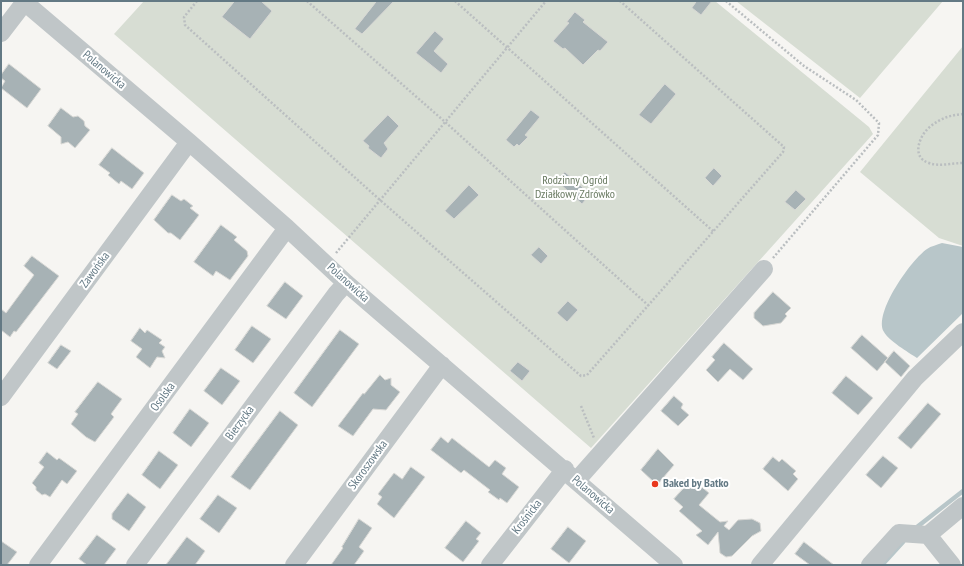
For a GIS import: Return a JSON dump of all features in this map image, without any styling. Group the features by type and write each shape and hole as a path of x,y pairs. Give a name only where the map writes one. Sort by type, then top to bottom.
{"street":[{"path":"1,33 23,2"},
{"name":"Polanowicka","path":"23,2 189,142 287,228 346,283 674,565"},
{"name":"Zawońska","path":"1,397 189,142"},
{"name":"Osolska","path":"38,565 287,228"},
{"name":"Krośnicka","path":"490,565 571,475 604,451 764,269"},
{"name":"Bierzycka","path":"135,565 336,294 346,283"},
{"path":"760,565 915,378 963,332"},
{"name":"Skoroszowska","path":"294,565 442,365"},
{"path":"870,565 898,533 928,535 963,506"},
{"path":"928,535 952,565"}],"path":[{"path":"197,1 184,16 185,25 380,200 581,376 587,375 649,306 783,152 784,147 620,1"},
{"path":"307,1 444,121 649,306"},
{"path":"455,1 714,232"},
{"path":"326,264 444,121 546,1"},
{"path":"726,1 804,66 856,100 879,123 878,135 764,269"},
{"path":"963,114 950,116 932,125 922,136 918,149 921,158 928,163 937,164 963,162"},
{"path":"581,406 598,445 604,451"}],"green space":[{"name":"Rodzinny Ogród Działkowy Zdrówko","path":"144,1 715,1 869,127 873,134 591,448 114,34"},
{"path":"736,1 943,1 860,98"},
{"path":"963,46 963,246 939,238 860,172"}],"shaded area":[{"path":"942,243 963,247 963,313 917,358 886,335 882,323 884,312 896,287 912,264 927,249"}],"building":[{"path":"235,1 261,1 272,11 250,39 222,17"},
{"path":"377,1 394,1 362,34 355,29"},
{"path":"697,1 712,1 701,15 692,8"},
{"path":"575,12 585,20 583,22 608,42 600,51 598,50 583,65 565,48 563,49 553,41 569,23 567,22"},
{"path":"435,31 444,39 434,51 448,64 441,73 416,53"},
{"path":"9,64 41,89 27,108 1,88 5,81 1,78 1,75"},
{"path":"665,84 676,94 651,124 639,115"},
{"path":"61,108 73,117 78,116 84,121 85,126 90,130 75,148 68,142 61,144 61,137 48,126"},
{"path":"531,110 540,117 525,135 528,137 519,146 517,144 514,147 506,140"},
{"path":"388,115 399,126 384,143 388,149 381,158 368,148 369,146 363,141"},
{"path":"112,148 144,173 132,189 121,181 119,184 108,175 110,173 99,165"},
{"path":"714,168 722,176 713,186 705,178"},
{"path":"565,172 590,194 582,204 557,181"},
{"path":"469,185 479,195 454,219 445,211"},
{"path":"796,190 806,199 795,210 785,202"},
{"path":"172,195 181,201 184,199 193,206 190,208 199,215 180,240 171,233 168,233 154,220"},
{"path":"221,225 237,237 234,240 247,251 248,256 230,280 216,271 213,276 194,262"},
{"path":"539,247 548,256 541,264 531,255"},
{"path":"32,256 59,276 16,332 14,331 10,337 1,330 1,309 6,313 34,275 24,266"},
{"path":"285,282 303,296 286,319 267,306"},
{"path":"773,292 791,308 785,314 787,316 781,323 763,326 754,318 754,313"},
{"path":"568,301 578,310 567,322 557,313"},
{"path":"252,326 271,339 253,363 235,350"},
{"path":"140,328 145,333 147,330 162,340 159,343 165,347 162,351 165,358 157,357 150,368 136,357 142,349 131,341"},
{"path":"340,330 359,344 312,407 294,393"},
{"path":"862,335 888,358 877,371 851,348"},
{"path":"724,343 753,369 743,380 730,369 718,382 706,370 715,360 712,357"},
{"path":"61,345 71,351 57,369 48,363"},
{"path":"894,351 910,366 901,377 885,362"},
{"path":"518,362 530,371 522,381 510,371"},
{"path":"221,368 240,381 222,405 204,391"},
{"path":"380,375 385,380 391,378 391,385 400,392 386,410 373,409 353,436 338,426 363,393 364,394"},
{"path":"846,376 873,398 858,415 832,393"},
{"path":"98,382 122,399 111,414 114,417 95,442 86,437 71,424 78,414 75,412"},
{"path":"674,396 683,404 681,408 689,415 678,426 661,411"},
{"path":"928,403 941,414 911,449 898,438"},
{"path":"190,409 209,423 191,447 173,433"},
{"path":"280,411 298,425 250,490 231,477"},
{"path":"441,437 448,443 452,438 489,467 495,460 506,468 502,474 519,487 507,503 500,498 499,500 488,492 490,490 464,470 461,473 431,450"},
{"path":"658,449 674,465 657,485 641,470"},
{"path":"159,451 178,465 160,489 142,475"},
{"path":"47,452 57,460 59,458 77,471 67,484 62,480 50,497 45,494 42,495 36,490 36,487 32,483 44,467 39,463"},
{"path":"883,456 898,468 881,488 866,475"},
{"path":"773,457 779,462 782,459 796,471 793,474 798,479 788,491 763,469"},
{"path":"411,467 425,477 394,518 377,504 382,497 378,494 394,473 402,479"},
{"path":"692,479 709,493 699,505 720,522 728,521 724,526 729,530 738,520 752,519 760,523 761,531 752,536 732,556 726,557 720,553 718,532 708,545 696,535 702,531 679,511 683,507 674,499"},
{"path":"128,493 146,507 129,531 112,519 112,514"},
{"path":"218,495 237,508 219,533 200,519"},
{"path":"359,519 372,528 359,547 364,551 354,565 331,565 343,548 342,547"},
{"path":"466,521 481,533 476,539 479,541 463,562 445,548"},
{"path":"568,527 586,541 569,563 551,549"},
{"path":"97,535 116,549 104,565 87,565 79,559"},
{"path":"187,537 205,551 195,565 166,565"},
{"path":"1,541 17,552 7,565 1,565"},
{"path":"804,542 834,565 810,565 795,554"}],"waterway":[{"path":"917,527 963,491"},
{"path":"882,565 903,542"}],"place":[{"name":"Baked by Batko","path":"655,484"}]}
